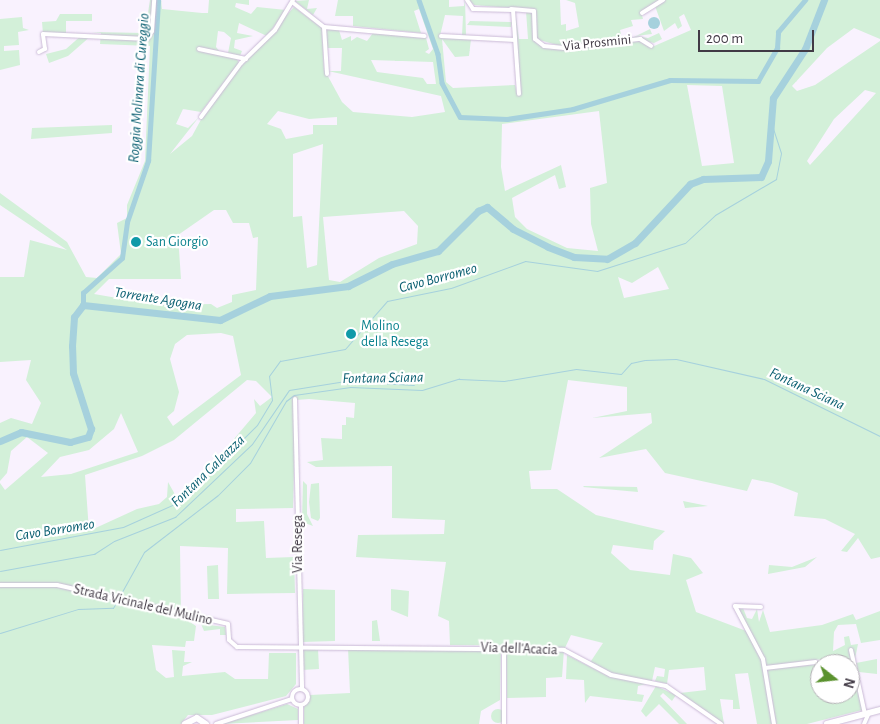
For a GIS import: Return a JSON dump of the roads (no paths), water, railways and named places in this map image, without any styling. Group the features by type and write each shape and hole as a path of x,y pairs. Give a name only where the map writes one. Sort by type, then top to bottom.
{"main road":[{"path":"827,724 880,710"},
{"path":"185,724 193,718 205,723"}],"street":[{"path":"38,52 45,49 43,34 147,39 152,31 154,0"},
{"name":"Via Prosmini","path":"466,0 473,9 534,11 536,42 544,46 564,48 632,39 651,46"},
{"path":"642,13 663,0"},
{"path":"201,116 246,59 275,30 293,1 324,27 425,36"},
{"path":"511,9 519,94"},
{"path":"324,27 327,74"},
{"path":"442,36 515,40"},
{"path":"199,49 246,59"},
{"name":"Via Resega","path":"295,399 298,647 302,689 309,697 301,706"},
{"name":"Strada Vicinale del Mulino","path":"0,585 58,585 228,624 229,640 237,647 298,647"},
{"path":"761,608 735,606 764,668 774,724"},
{"name":"Via dell'Acacia","path":"298,647 504,647 564,650 611,675 666,686 721,724"},
{"path":"504,647 504,724"},
{"path":"851,650 867,713 864,724"},
{"path":"764,668 810,663"},
{"path":"292,699 295,691 302,689"},
{"path":"292,699 301,706 301,724"},
{"path":"205,723 214,724 292,699"}],"water":[{"path":"654,17 660,23 654,29 648,23"}],"waterway":[{"name":"Roggia Molinara di Cureggio","path":"83,305 83,293 122,258 127,222 148,161 158,0"},
{"name":"Roggia Molinara di Cureggio","path":"419,0 438,54 442,83 460,117 507,119 573,109 670,80 758,81 777,48 778,32 805,0"},
{"name":"Torrente Agogna","path":"0,441 21,432 70,442 88,437 91,429 73,373 74,317 83,305 220,320 270,296 348,286 392,264 438,251 478,211 487,207 513,229 548,247 574,257 607,259 635,243 690,184 703,179 761,177 768,161 773,98 805,49 824,0"},
{"name":"Cavo Borromeo","path":"0,550 123,527 181,501 257,425 272,400 269,376 280,361 345,349 387,301 451,288 525,261 597,271 685,243 715,215 776,179 781,153 769,116"},
{"name":"Fontana Sciana","path":"0,633 78,609 113,608 144,552 218,495 250,463 286,401 294,395 350,387 422,390 459,379 504,381 576,369 621,374 631,363 645,360 676,359 764,379 880,436"},
{"name":"Fontana Galeazza","path":"0,571 94,554 114,541 175,517 252,444 289,390 345,381 414,385"}],"place":[{"name":"San Giorgio","path":"136,242"},
{"name":"Molino della Resega","path":"351,334"}]}
